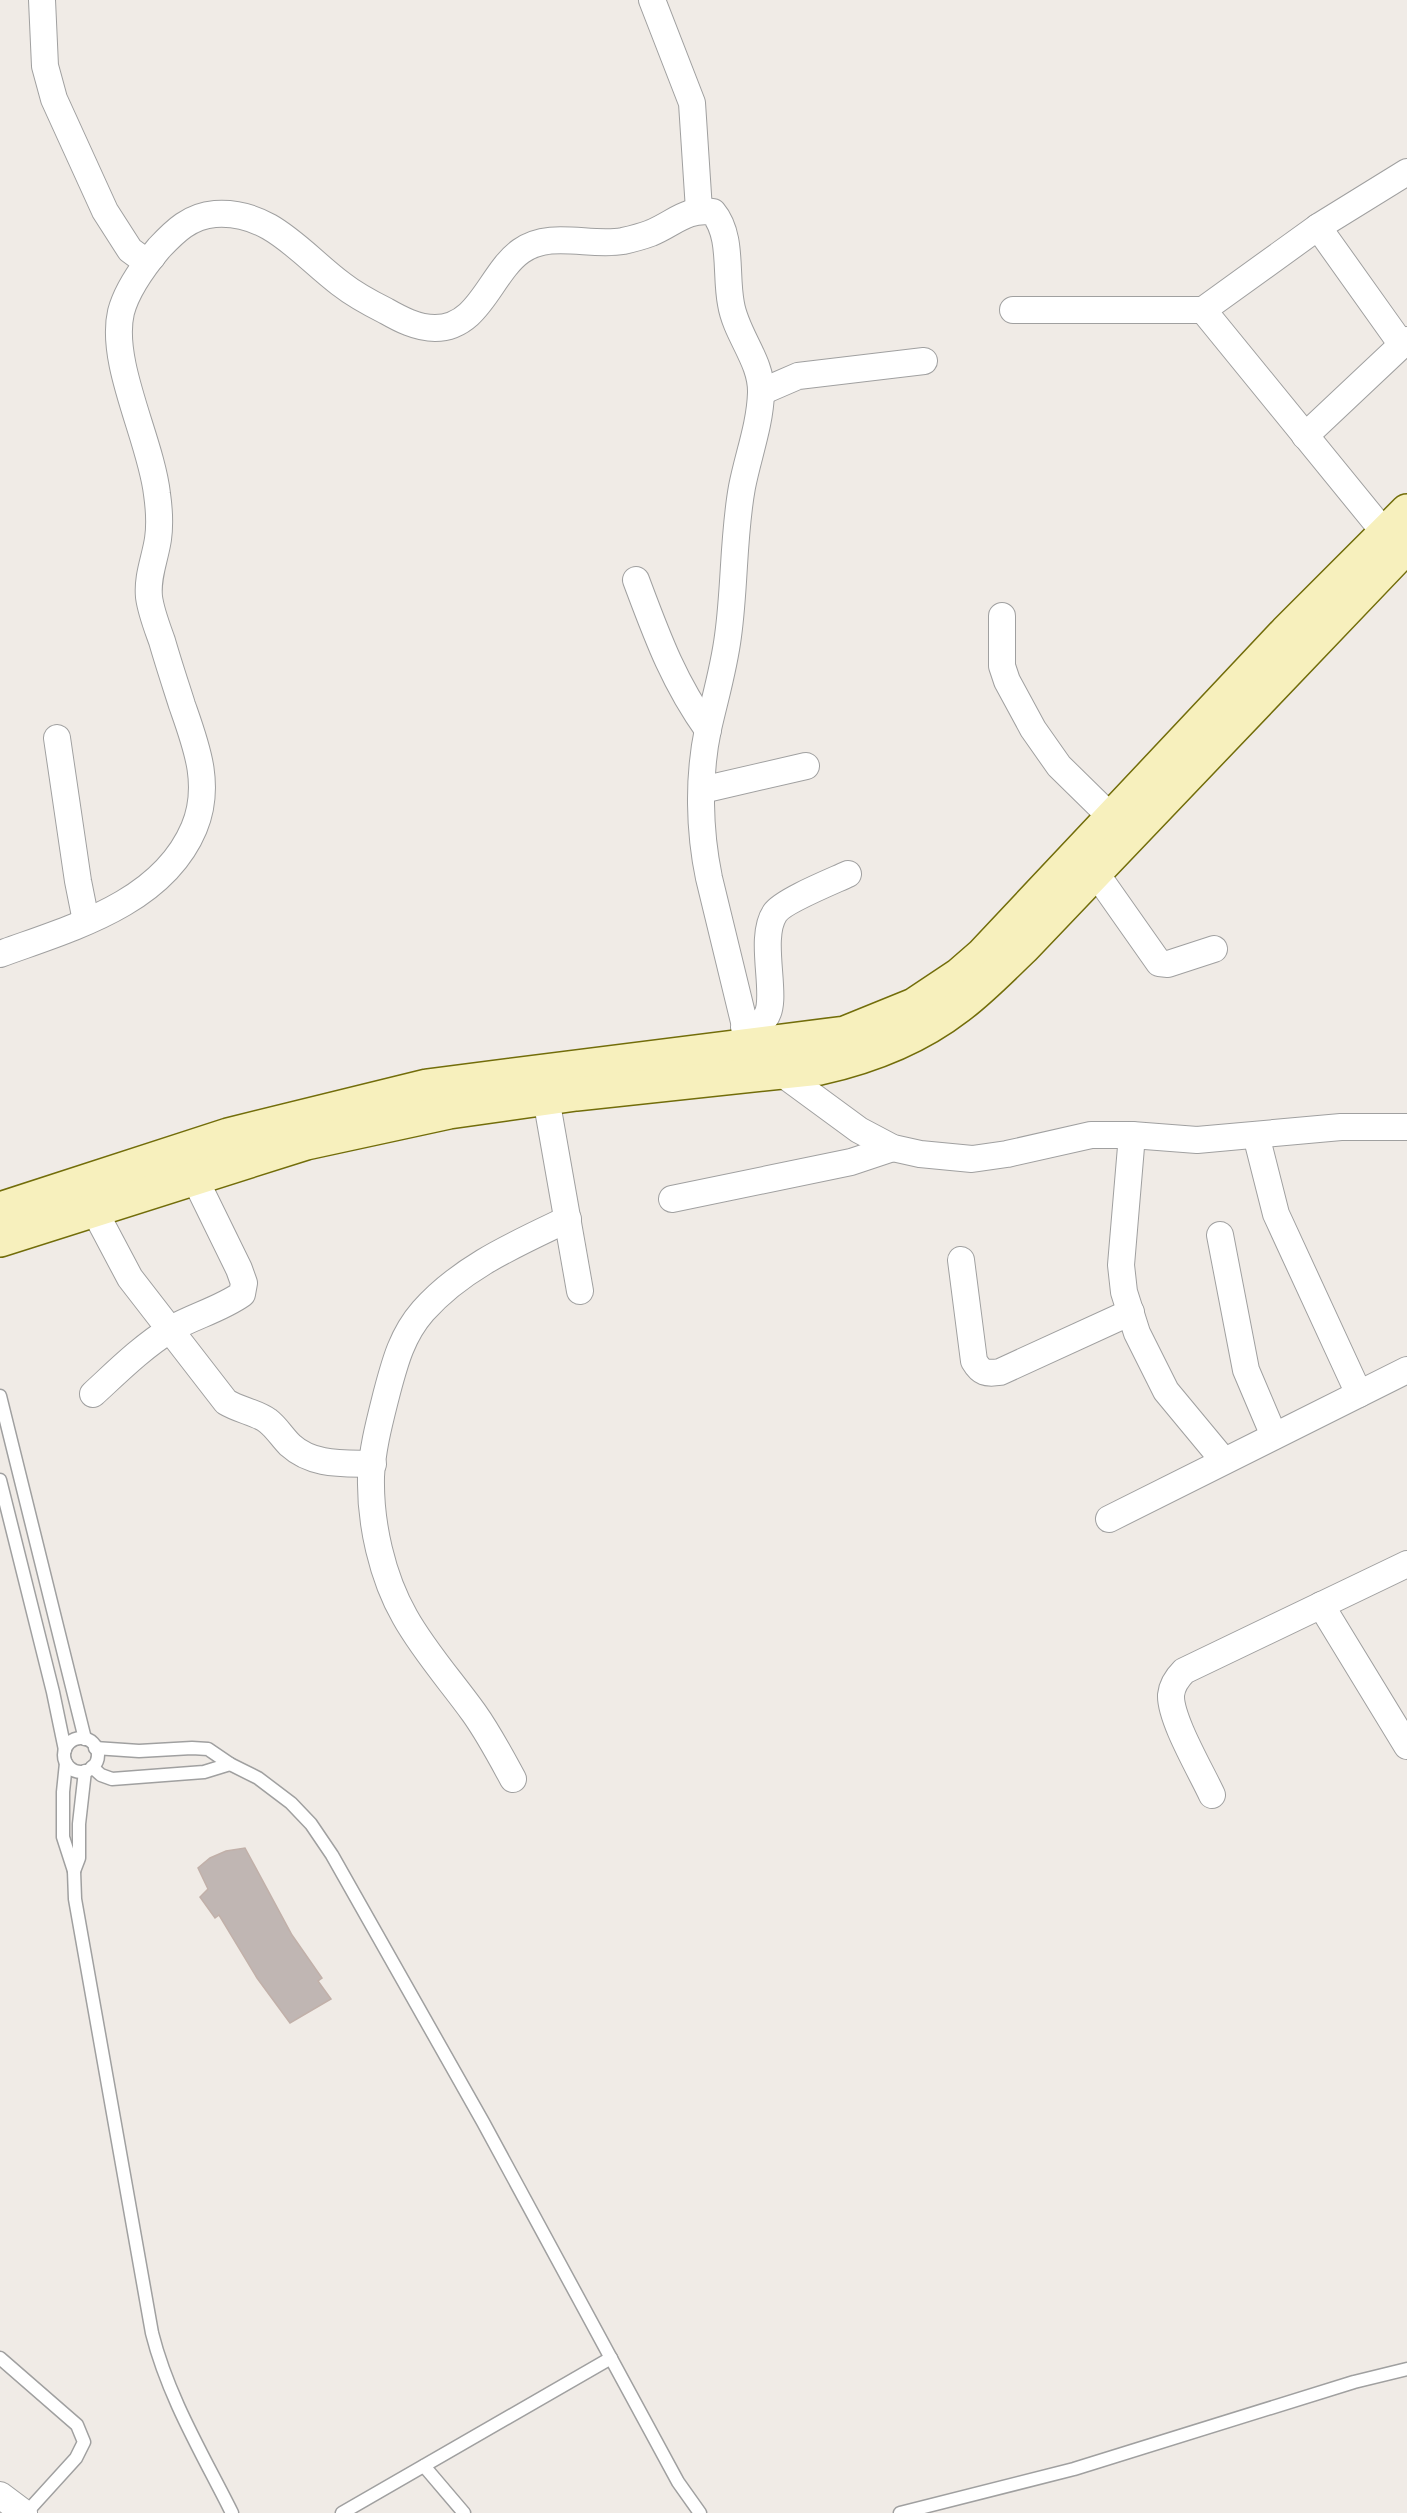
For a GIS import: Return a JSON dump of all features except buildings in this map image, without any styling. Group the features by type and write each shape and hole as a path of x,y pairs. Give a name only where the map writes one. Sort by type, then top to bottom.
{"street":[{"path":"42,0 45,66 54,99 105,211 130,250 145,261 152,257"},
{"path":"651,0 692,103 699,210"},
{"path":"1013,310 1203,310 1317,227 1403,184"},
{"path":"0,954 86,921 120,905 156,882 179,854 194,828 203,786 199,755 149,599 150,570 159,537 157,494 147,447 124,373 121,339 121,314 129,292 152,257 172,233 192,219 212,214 238,214 259,220 292,242 341,285 361,298 404,321 433,328 449,326 466,317 481,302 519,252 536,243 554,240 603,243 625,240 650,233 684,215 699,210 713,212 721,222 731,307 755,364 761,392 754,437 742,487 725,659 708,730 702,790 702,848 758,1055 859,1130 893,1148 920,1154 972,1159 1007,1154 1091,1135 1132,1134 1197,1140 1341,1127 1407,1127"},
{"path":"1305,436 1405,342 1317,227"},
{"path":"1203,310 1305,436 1397,544"},
{"path":"761,392 798,376 924,361"},
{"path":"0,1209 228,1135 427,1086 528,1071 758,1055 820,1068 855,1060 924,1030 986,984 1095,872 1397,544 1407,511"},
{"path":"0,1240 306,1143 449,1112 546,1098 758,1055 845,1033 914,1005 936,993 982,955 1286,632 1397,544"},
{"path":"636,580 669,667 691,706 708,730"},
{"path":"1002,616 1002,666 1007,681 1033,729 1059,766 1112,818"},
{"path":"57,738 86,921"},
{"path":"702,790 806,766"},
{"path":"1095,872 1159,963 1168,964 1214,949"},
{"path":"758,1055 764,1020 769,1012 767,953 770,924 774,915 786,904 849,874"},
{"path":"546,1098 580,1291"},
{"path":"1132,1134 1121,1265 1124,1292 1140,1342 1166,1391 1224,1461"},
{"path":"1256,1135 1276,1214 1359,1394"},
{"path":"672,1199 851,1162 893,1148"},
{"path":"93,1394 144,1348 172,1329 242,1294 244,1283 239,1269 194,1178"},
{"path":"94,1210 130,1278 172,1329 210,1385 226,1402 240,1411 267,1419 291,1446 309,1458 326,1463 373,1464"},
{"path":"513,1779 487,1732 404,1617 390,1585 380,1550 372,1508 373,1464 382,1413 397,1353 406,1333 424,1310 468,1271 494,1255 568,1219"},
{"path":"1220,1235 1246,1370 1274,1436"},
{"path":"961,1260 975,1361 979,1370 987,1374 1000,1372 1131,1312"},
{"path":"1109,1519 1407,1370"},
{"path":"1212,1795 1173,1713 1171,1695 1174,1682 1184,1671 1407,1564"},
{"path":"1321,1605 1407,1746"},
{"path":"0,2495 25,2513"}],"lane":[{"path":"0,1396 85,1739 95,1748 97,1756 88,1769 79,1824 79,1858 74,1871"},
{"path":"0,1479 53,1692 65,1757 63,1837 74,1871 75,1899 152,2333 158,2357 174,2395 232,2513"},
{"path":"65,1757 73,1741 85,1739"},
{"path":"95,1748 139,1751 208,1749 230,1764 258,1778 291,1803 311,1824 332,1855 483,2122 678,2482 700,2513"},
{"path":"65,1757 76,1771 88,1769 112,1779 204,1772 230,1764"},
{"path":"0,2358 77,2425 84,2442 76,2458 25,2513"},
{"path":"342,2513 611,2358"},
{"path":"900,2513 921,2510 1074,2469 1354,2382 1407,2369"},
{"path":"424,2466 464,2513"}]}
